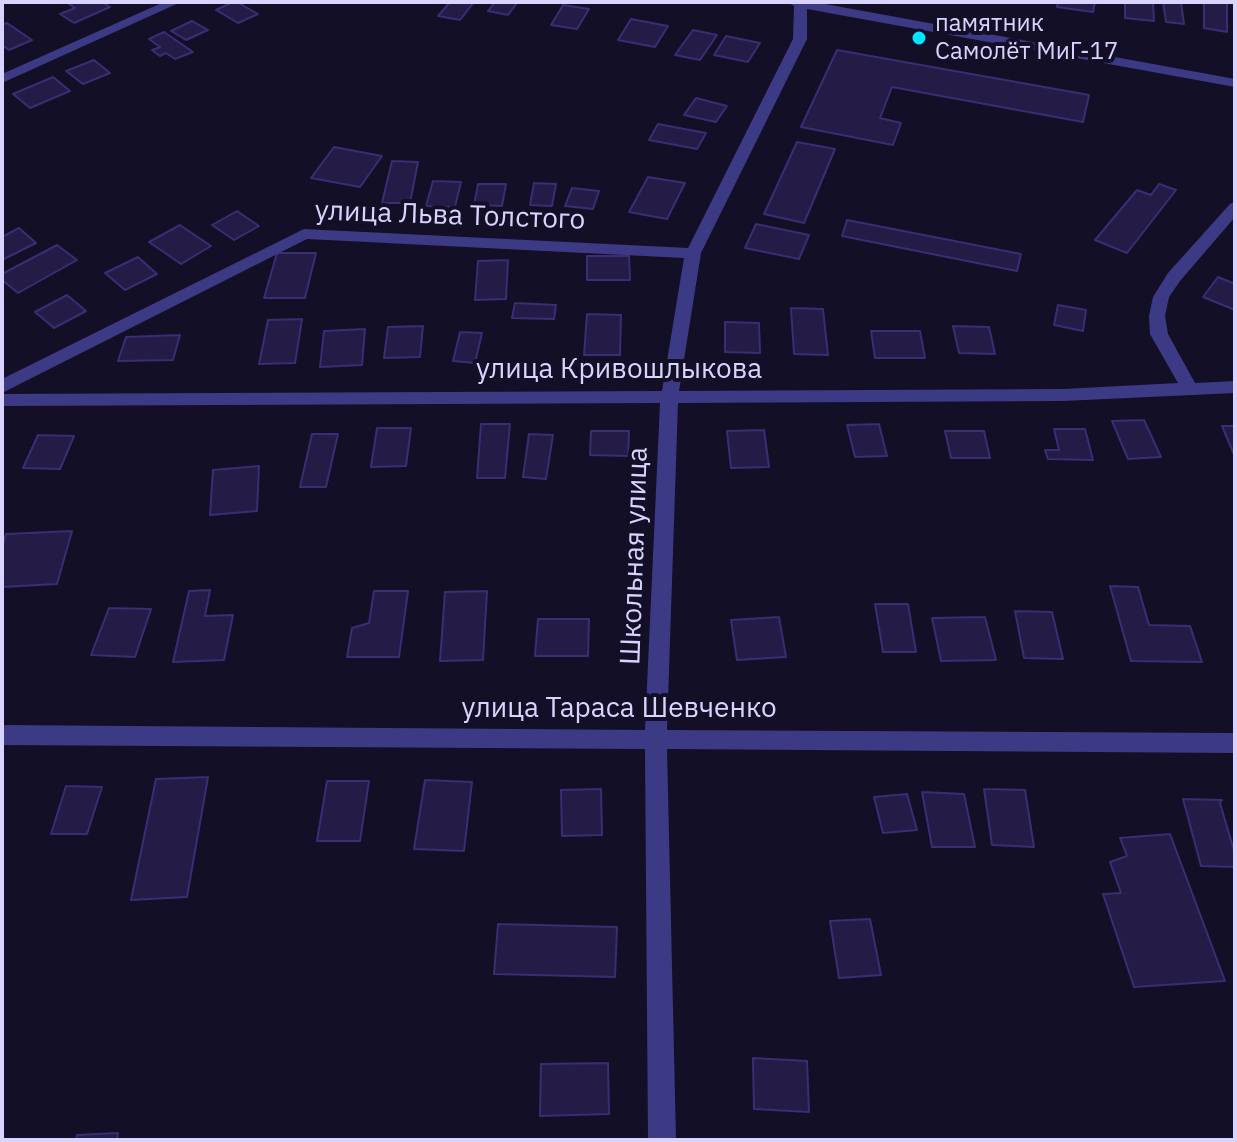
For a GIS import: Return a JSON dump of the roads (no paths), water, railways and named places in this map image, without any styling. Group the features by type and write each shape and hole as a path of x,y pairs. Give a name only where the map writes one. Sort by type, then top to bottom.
{"street":[{"path":"2,79 175,2"},
{"path":"798,2 1235,83"},
{"name":"Школьная улица","path":"662,1140 656,739 669,399 693,253 800,39 798,2"},
{"path":"1189,387 1159,334 1157,316 1161,297 1174,277 1235,207"},
{"name":"улица Льва Толстого","path":"2,387 304,234 693,253"},
{"name":"улица Кривошлыкова","path":"2,400 1063,395 1235,387"},
{"name":"улица Тараса Шевченко","path":"2,735 1235,743"}],"place":[{"name":"памятник Самолёт МиГ-17","path":"919,38"}]}
